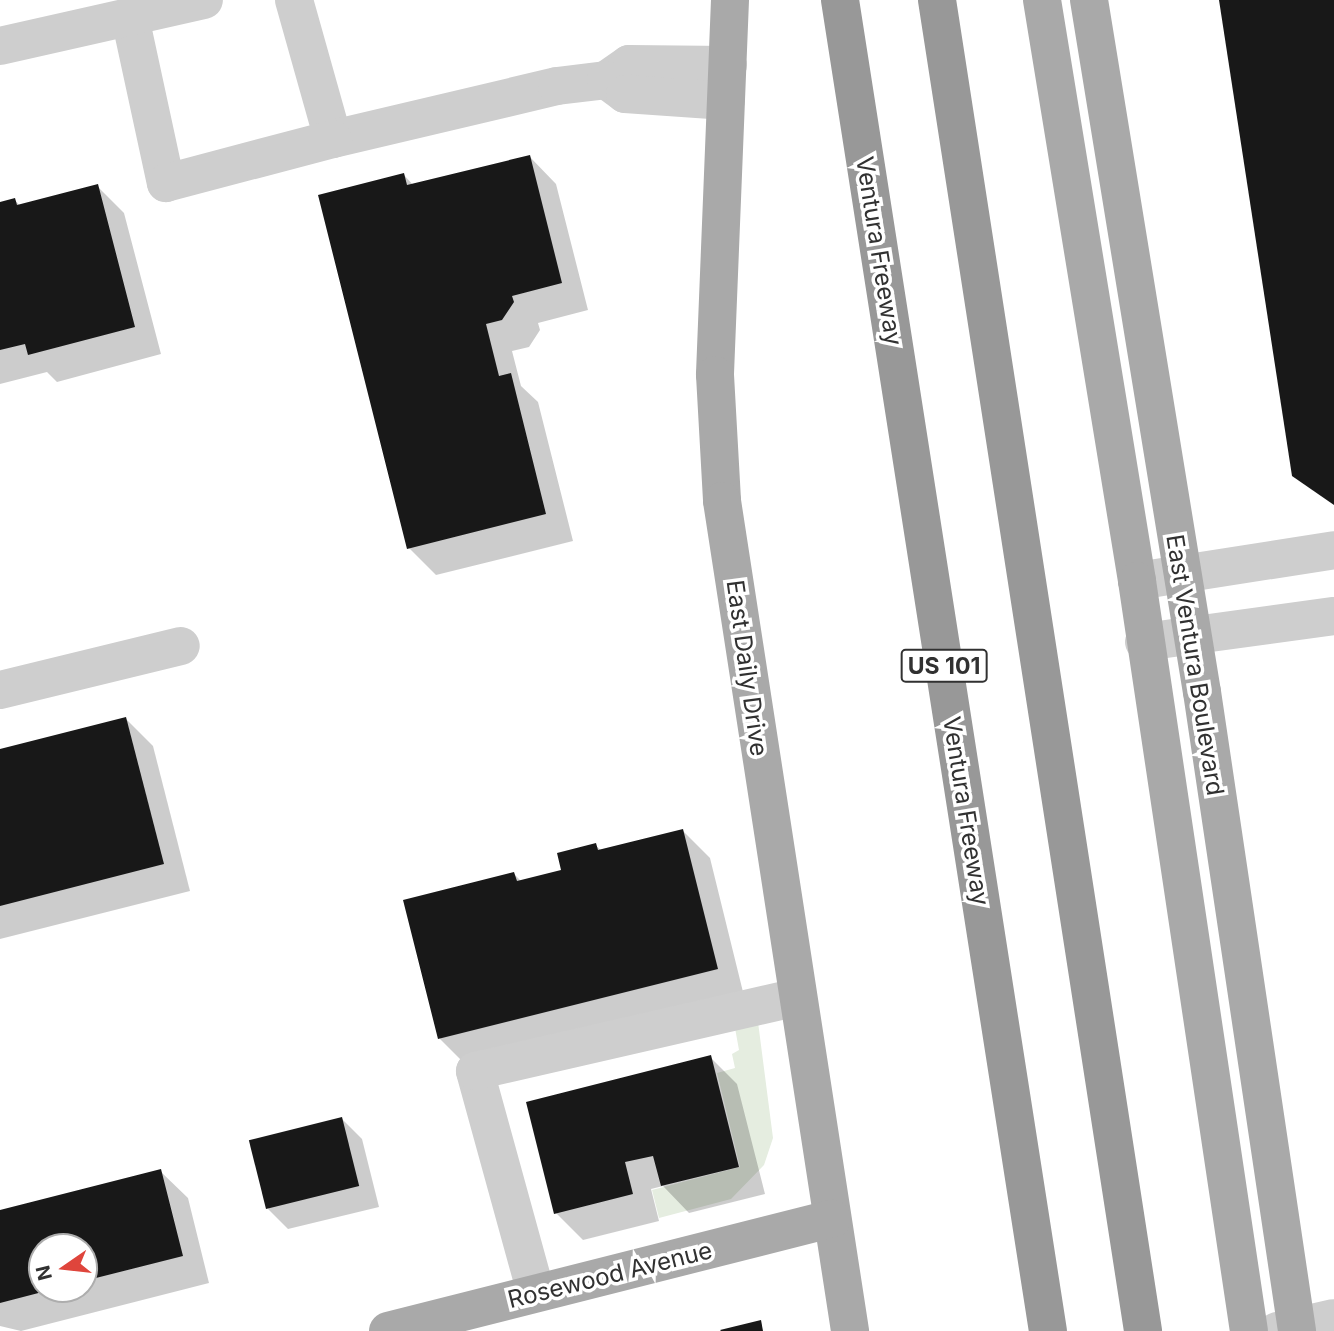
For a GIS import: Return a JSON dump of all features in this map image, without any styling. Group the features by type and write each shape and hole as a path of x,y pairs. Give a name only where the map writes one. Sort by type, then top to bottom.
{"highway":[{"name":"Ventura Freeway","path":"840,0 1048,1331"},
{"path":"937,0 1143,1331"}],"main road":[{"name":"East Daily Drive","path":"730,0 715,375 722,501 850,1331"},
{"name":"East Ventura Boulevard","path":"1042,0 1137,581 1249,1331"},
{"name":"East Ventura Boulevard","path":"1089,0 1191,636 1290,1329"},
{"name":"Rosewood Avenue","path":"388,1331 832,1219"}],"street":[{"path":"0,46 204,0"},
{"path":"294,0 333,139"},
{"path":"130,17 166,183 333,139 557,86 606,80 625,94 727,83"},
{"path":"1137,581 1334,550"},
{"path":"1144,642 1334,616"},
{"path":"0,690 181,646"},
{"path":"536,1293 475,1071 797,997"},
{"path":"1290,1329 1334,1318"}],"shaded area":[{"path":"758,1022 773,1138 764,1165 731,1199 659,1218 652,1190 740,1167 717,1073 735,1068 732,1054 739,1050 735,1028"}],"building":[{"path":"1219,0 1334,0 1334,505 1292,476"},
{"path":"530,155 562,283 512,296 514,302 502,320 486,324 499,376 511,373 546,514 407,549 318,195 404,173 407,185"},
{"path":"98,184 135,327 28,355 25,344 0,350 0,202 15,198 17,205"},
{"path":"126,717 164,864 0,906 0,749"},
{"path":"683,829 718,969 438,1039 403,900 514,872 517,881 561,870 557,853 596,843 598,850"},
{"path":"711,1055 739,1167 661,1186 653,1156 625,1162 633,1194 554,1214 526,1102"},
{"path":"342,1117 359,1186 266,1209 249,1140"},
{"path":"161,1169 183,1256 98,1277 98,1233 28,1233 28,1296 0,1303 0,1210"},
{"path":"761,1320 763,1331 720,1330"}]}
